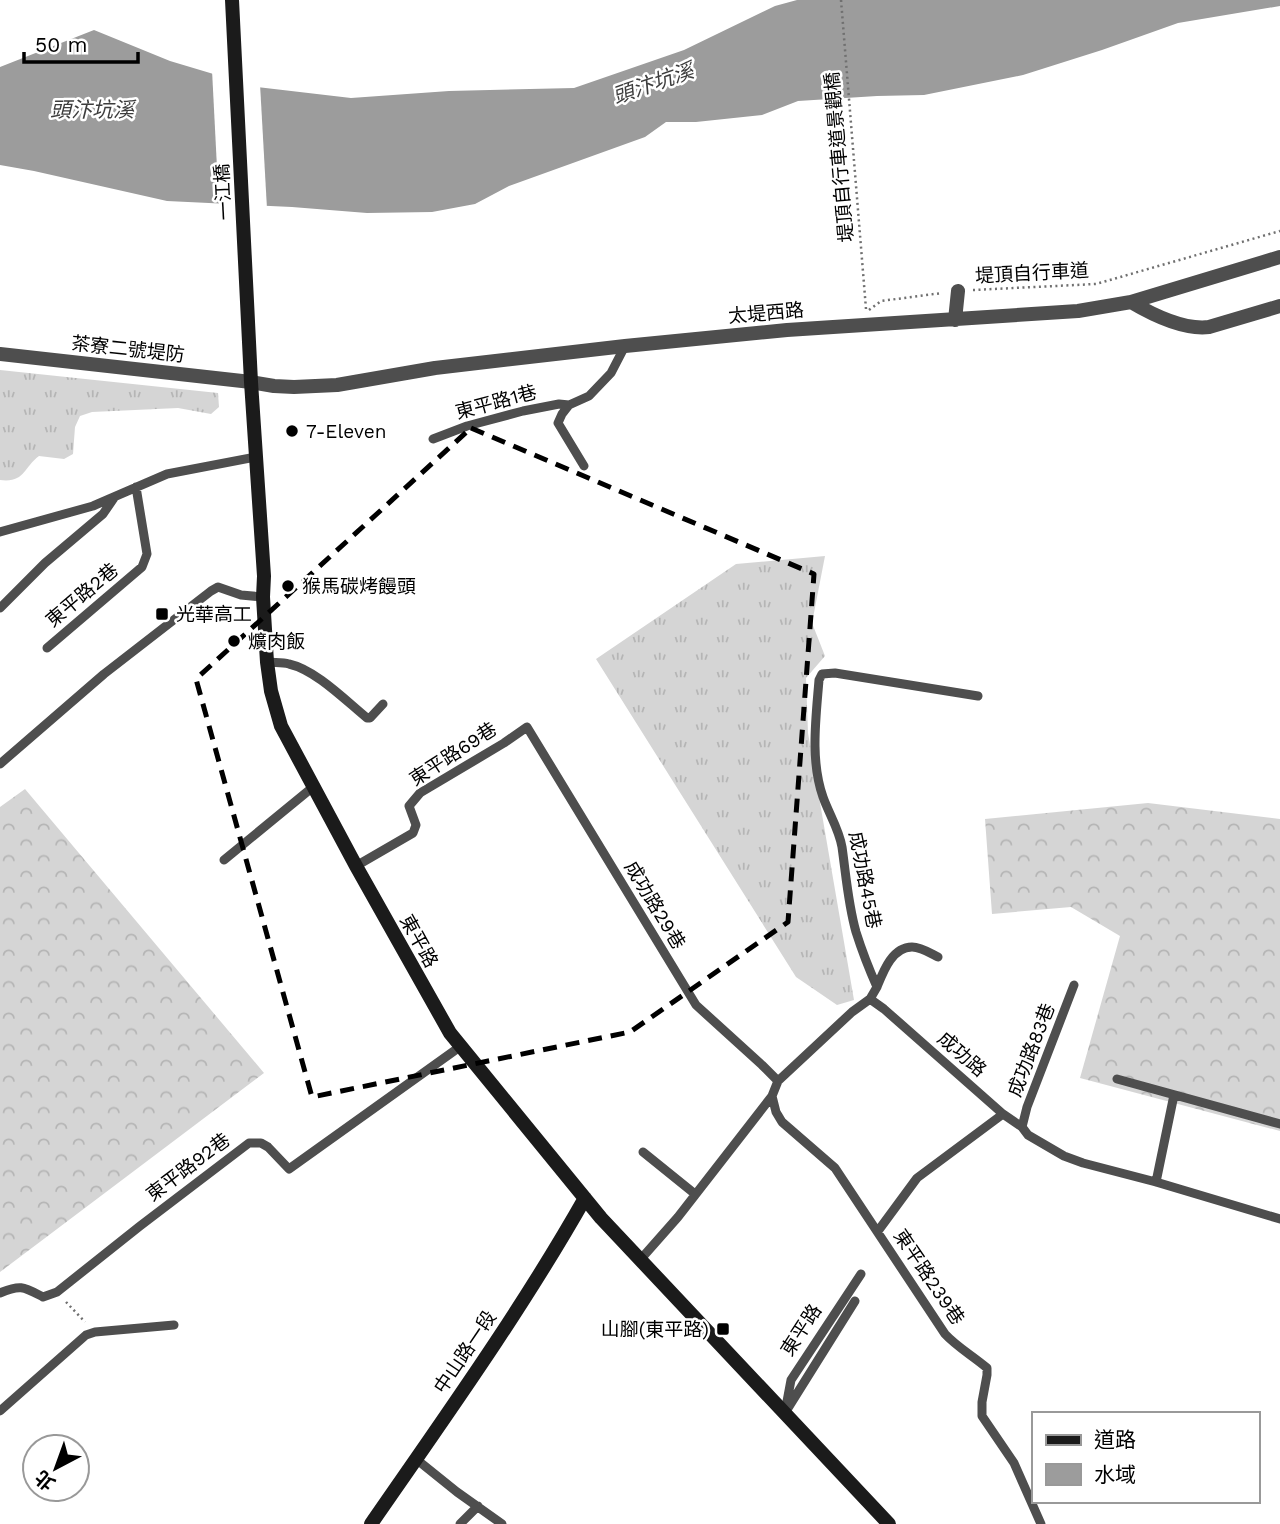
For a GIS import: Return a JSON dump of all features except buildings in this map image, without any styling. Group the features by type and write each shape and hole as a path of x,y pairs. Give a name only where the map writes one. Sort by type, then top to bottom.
{"main road":[{"name":"一江橋","path":"232,0 251,382"},
{"name":"東平路","path":"251,382 267,662 271,691 281,726 442,1020 585,1198 889,1524"},
{"name":"中山路一段","path":"371,1524 549,1260 585,1198"}],"street":[{"name":"太堤西路","path":"251,382 294,387 337,385 435,368 625,346 787,330 1078,311 1131,302 1280,257"},
{"path":"955,320 958,291"},
{"path":"1131,302 1149,312 1198,328 1280,306"},
{"name":"茶寮二號堤防","path":"0,354 251,382"}],"lane":[{"name":"東平路1巷","path":"584,466 558,423 569,405 589,396 611,373 625,346"},
{"name":"東平路1巷","path":"433,439 467,426 523,411 559,404 569,405"},
{"path":"0,532 93,506 167,474 256,457"},
{"name":"東平路2巷","path":"47,648 142,567 147,554 136,487"},
{"path":"0,608 46,563 103,514 115,496"},
{"path":"0,764 104,674 211,591 218,587 241,595 263,597"},
{"path":"267,662 290,664 309,673 367,718 383,704"},
{"name":"成功路45巷","path":"877,987 855,929 845,879 842,846 836,824 823,796 816,761 819,680 822,674 835,673 978,696"},
{"name":"東平路69巷","path":"356,866 413,833 416,825 409,806 419,793 527,727"},
{"name":"成功路29巷","path":"527,727 696,1005 778,1082"},
{"path":"224,860 313,787"},
{"path":"640,1260 678,1217 772,1096 778,1082 852,1012 870,999 885,967 898,953 912,947 938,957"},
{"name":"成功路83巷","path":"1023,1127 1027,1107 1074,985"},
{"name":"成功路","path":"870,999 1003,1114 1023,1127 1028,1135 1064,1156 1280,1219"},
{"name":"東平路92巷","path":"57,1292 249,1143 261,1143 268,1147 289,1169 461,1046"},
{"path":"1117,1079 1280,1124"},
{"path":"1156,1182 1174,1095"},
{"name":"東平路239巷","path":"772,1096 782,1122 835,1168 945,1334 987,1368 982,1416 1014,1463 1041,1524"},
{"path":"878,1231 917,1178 1003,1114"},
{"path":"643,1152 695,1194"},
{"name":"東平路","path":"785,1412 791,1380 861,1274"},
{"path":"0,1293 25,1287 43,1297 57,1292"},
{"name":"東平路","path":"785,1412 855,1301"},
{"path":"0,1411 86,1335 174,1325"},
{"path":"416,1459 502,1524"},
{"path":"460,1524 478,1507"}],"path":[{"name":"堤頂自行車道景觀橋","path":"841,0 866,313"},
{"name":"堤頂自行車道","path":"866,313 881,301 958,291 1096,284 1280,231"},
{"path":"57,1292 95,1332"}],"highlighted area":[{"path":"471,428 814,574 788,922 630,1032 312,1097 196,679"}],"green space":[{"path":"0,370 218,393 219,407 211,414 178,408 92,412 80,416 75,427 73,454 64,459 39,456 19,477 0,480"},
{"path":"825,556 812,623 825,656 806,678 808,733 854,1000 837,1005 796,977 596,659 736,564"},
{"path":"25,789 264,1073 0,1272 0,807"},
{"path":"1148,803 1280,819 1280,1131 1080,1078 1120,936 1071,907 992,914 985,819"}],"water":[{"name":"頭汴坑溪","path":"797,0 1280,0 1280,6 1178,23 1023,75 924,95 798,101 762,115 696,122 666,122 645,137 509,186 475,204 432,212 367,213 167,201 0,165 0,67 94,30 170,61 257,87 351,98 449,91 574,88 684,50 775,6"}],"pier":[{"path":"212,70 260,84 267,209 219,207"}],"place":[{"name":"7-Eleven","path":"292,431"},
{"name":"猴馬碳烤饅頭","path":"288,586"},
{"name":"光華高工","path":"162,614"},
{"name":"爌肉飯","path":"234,641"},
{"name":"山腳(東平路)","path":"723,1329"}]}
